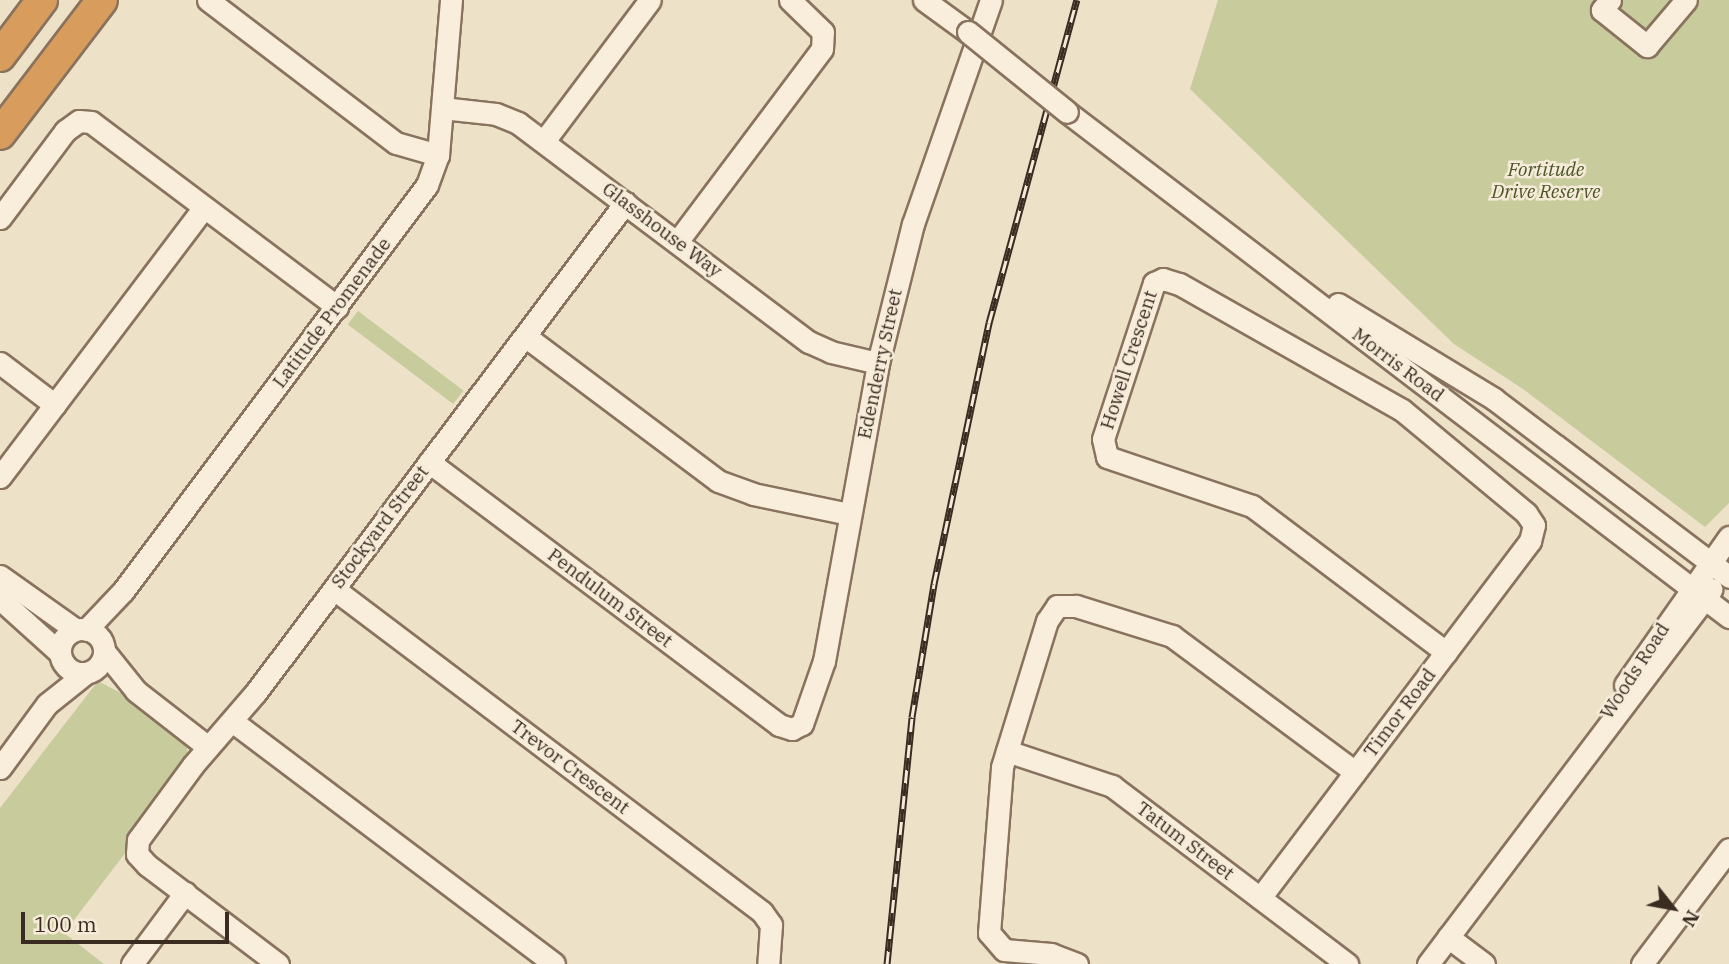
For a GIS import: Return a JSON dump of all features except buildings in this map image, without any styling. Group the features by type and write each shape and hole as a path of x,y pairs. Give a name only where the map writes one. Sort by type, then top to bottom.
{"highway":[{"path":"0,56 42,0"},
{"path":"0,134 102,0"}],"street":[{"path":"208,0 396,143 438,155"},
{"name":"Latitude Promenade","path":"81,630 123,591 419,197 438,155 452,0"},
{"path":"544,141 650,0"},
{"path":"677,242 822,49 822,32 790,0"},
{"name":"Morris Road","path":"924,0 968,32"},
{"name":"Morris Road","path":"930,0 1067,112 1729,617"},
{"name":"Edenderry Street","path":"792,729 808,717 821,677 878,363 916,211 991,0"},
{"path":"1610,0 1602,10 1647,47 1686,0"},
{"name":"Glasshouse Way","path":"442,108 503,116 544,141 809,341 831,352 878,363"},
{"name":"Morris Road","path":"1067,112 1314,289 1464,379 1723,569"},
{"path":"0,218 65,131 79,121 95,124 337,307"},
{"name":"Stockyard Street","path":"185,893 147,865 135,850 142,832 334,589 625,203"},
{"path":"0,477 204,207"},
{"name":"Howell Crescent","path":"1446,652 1252,506 1107,457 1102,439 1148,291 1163,279 1171,280 1342,373 1402,410 1526,513 1534,525"},
{"path":"525,336 718,481 753,494 849,514"},
{"path":"0,363 55,405"},
{"path":"1449,404 1464,379"},
{"name":"Pendulum Street","path":"429,462 779,726 792,729"},
{"name":"Timor Road","path":"1260,898 1530,541 1534,525"},
{"name":"Woods Road","path":"1428,964 1565,783 1698,593 1723,569 1729,537"},
{"path":"0,576 81,630 99,637 104,649 135,691"},
{"name":"Trevor Crescent","path":"334,589 762,912 771,925 768,964"},
{"name":"Latitude Promenade","path":"104,649 123,591"},
{"path":"0,599 29,620 76,672 88,672 135,691 208,747"},
{"path":"1077,964 1051,954 1004,950 989,933 1000,778 1047,621 1057,606 1076,606 1172,636 1355,772"},
{"path":"47,704 62,658 65,639 81,630"},
{"path":"0,768 47,704 100,663 104,649"},
{"path":"232,721 554,964"},
{"name":"Tatum Street","path":"1007,751 1112,786 1347,964"},
{"path":"1642,964 1729,849"},
{"path":"132,964 185,893 278,964"},
{"path":"1448,937 1484,964"}],"green space":[{"name":"Fortitude Drive Reserve","path":"1218,0 1729,0 1729,503 1705,527 1523,389 1454,344 1190,89"},
{"path":"358,311 463,390 453,404 348,325"},
{"path":"98,681 132,699 186,740 188,756 130,836 126,852 64,933 104,964 0,964 0,808"}],"railway":[{"path":"887,964 912,717 934,584 989,323 1077,0"}]}
